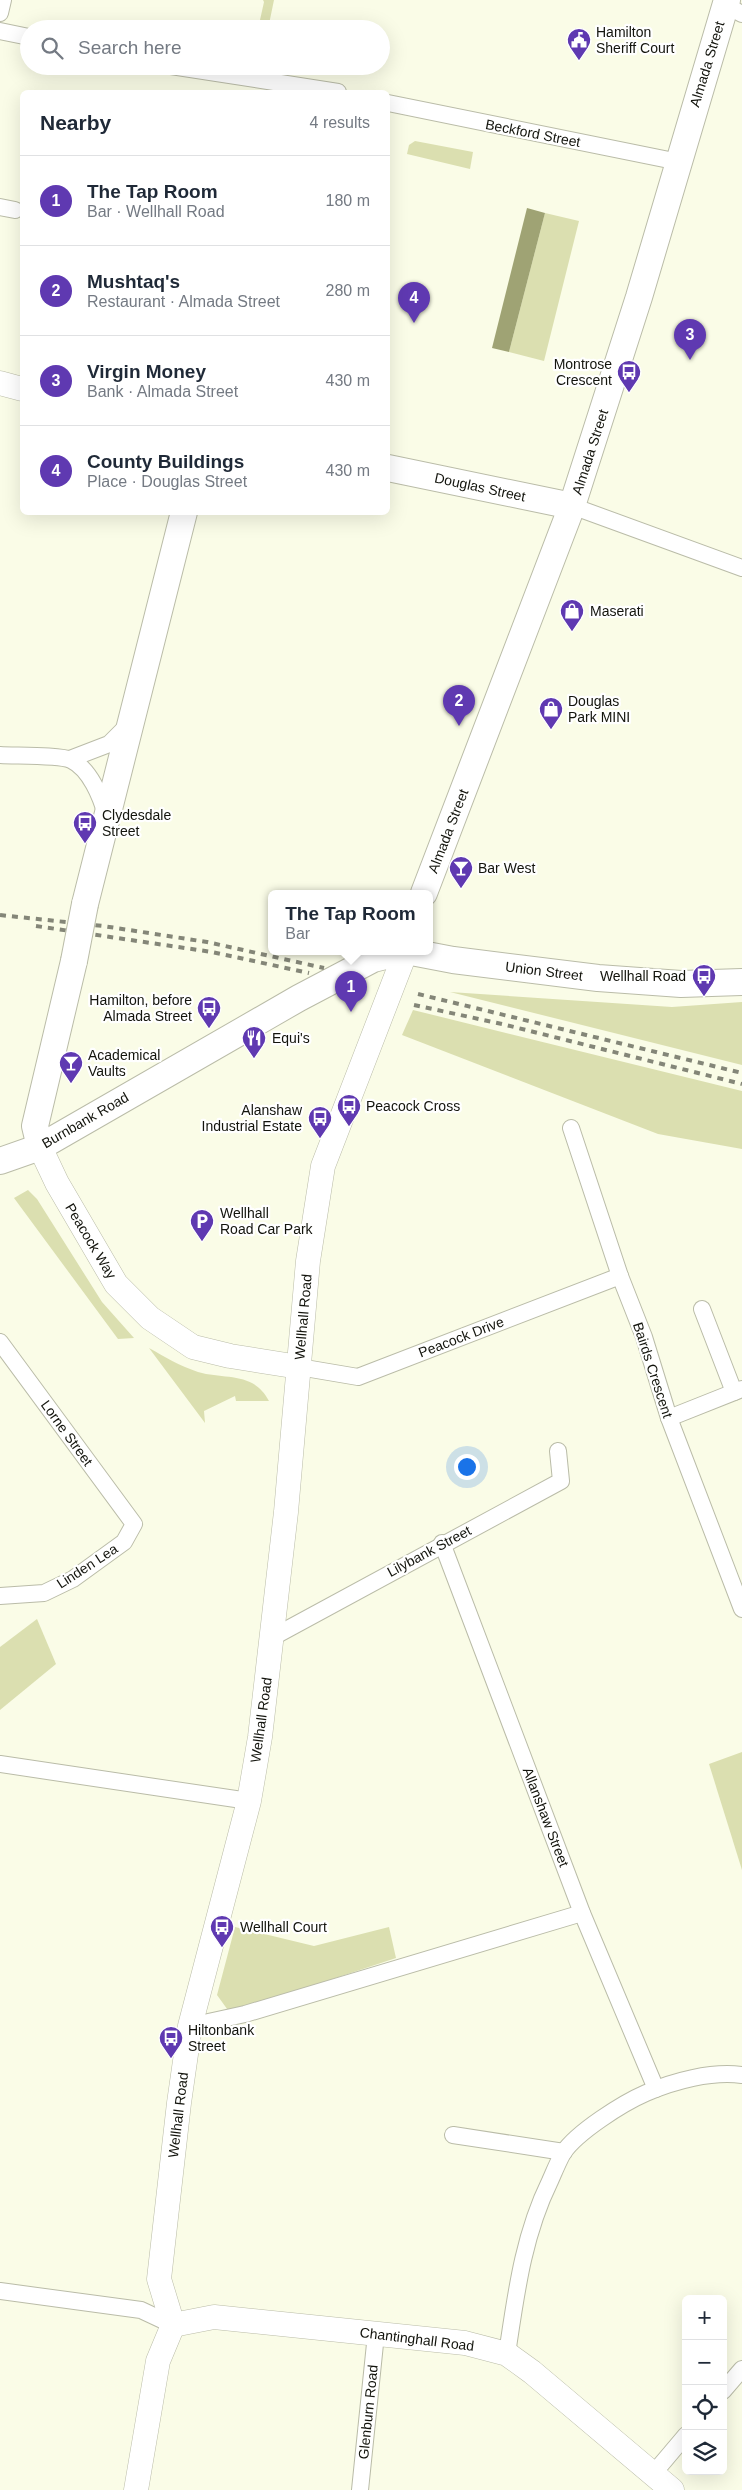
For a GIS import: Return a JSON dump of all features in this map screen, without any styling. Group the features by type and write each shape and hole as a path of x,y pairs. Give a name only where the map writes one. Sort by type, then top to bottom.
{"main road":[{"name":"Almada Street","path":"425,890 572,506 679,162 731,6"},
{"path":"0,383 20,388"},
{"name":"Douglas Street","path":"390,468 572,506"},
{"path":"40,1147 35,1126 74,961 84,904 108,820 183,515"},
{"name":"Burnbank Road","path":"2,1160 40,1147 299,998 374,960 392,955"},
{"name":"Wellhall Road","path":"173,2325 158,2279 179,2103 190,2026 249,1801 273,1637 308,1261 323,1166 404,955"},
{"name":"Union Street","path":"433,955 598,978 681,984 742,982"},
{"path":"2,1160 47,1072"},
{"name":"Peacock Way","path":"40,1147 57,1183 116,1284 150,1318 193,1346 230,1356 299,1367"},
{"name":"Chantinghall Road","path":"173,2325 214,2317 465,2343 507,2354 532,2372 672,2490"},
{"path":"136,2490 158,2361 173,2325"}],"street":[{"path":"0,13 3,0"},
{"path":"0,31 20,35"},
{"path":"227,75 316,90"},
{"path":"258,80 270,90"},
{"name":"Beckford Street","path":"390,103 679,162"},
{"path":"572,506 742,568"},
{"path":"0,755 70,760 109,744 133,719"},
{"path":"70,760 82,769 97,790 108,820"},
{"name":"Bairds Crescent","path":"570,1128 620,1276 644,1337 669,1418 742,1609"},
{"name":"Peacock Drive","path":"299,1367 358,1377 620,1276"},
{"path":"669,1418 738,1390 702,1309"},
{"name":"Lorne Street","path":"0,1342 134,1524"},
{"name":"Lilybank Street","path":"273,1637 442,1543 561,1481 558,1452"},
{"name":"Linden Lea","path":"0,1596 44,1594 73,1578 124,1542 134,1524"},
{"name":"Allanshaw Street","path":"442,1543 582,1913 656,2089"},
{"path":"0,1764 249,1801"},
{"path":"190,2026 245,2014 582,1913"},
{"path":"507,2354 519,2271 537,2208 564,2152 595,2124 634,2098 689,2079 732,2074 742,2076"},
{"path":"453,2135 564,2152"},
{"path":"0,2291 141,2310 173,2325"},
{"name":"Glenburn Road","path":"360,2490 376,2334"},
{"path":"727,2386 742,2368"},
{"path":"653,2474 682,2440"}],"shaded area":[{"path":"263,0 274,0 270,20 260,20"},
{"path":"415,141 473,152 470,169 407,154 409,145"},
{"path":"527,208 545,213 509,352 492,348"},
{"path":"545,213 579,221 544,361 509,352"},
{"path":"450,992 672,1007 742,1002 742,1065"},
{"path":"413,1010 742,1091 742,1149 658,1134 402,1035"},
{"path":"28,1190 37,1199 102,1302 134,1338 118,1339 14,1198"},
{"path":"149,1348 198,1372 247,1381 263,1391 269,1401 236,1401 235,1396 204,1411 205,1423"},
{"path":"37,1619 56,1664 0,1710 0,1647"},
{"path":"742,1752 742,1870 709,1764"},
{"path":"235,1927 314,1946 389,1927 396,1958 230,2013 217,1995"}],"railway":[{"path":"0,915 103,926 207,942 324,968"},
{"path":"36,926 212,952 309,973"},
{"path":"418,994 742,1073"},
{"path":"414,1005 502,1024 742,1084"}],"place":[{"name":"Hamilton Sheriff Court","path":"579,61"},
{"name":"County Buildings","path":"414,323"},
{"name":"Virgin Money","path":"690,360"},
{"name":"Montrose Crescent","path":"629,393"},
{"name":"Maserati","path":"572,632"},
{"name":"Mushtaq's","path":"459,726"},
{"name":"Douglas Park MINI","path":"551,730"},
{"name":"Clydesdale Street","path":"85,844"},
{"name":"Bar West","path":"461,889"},
{"name":"Wellhall Road","path":"704,997"},
{"name":"The Tap Room","path":"351,1012"},
{"name":"Hamilton, before Almada Street","path":"209,1029"},
{"name":"Equi's","path":"254,1059"},
{"name":"Academical Vaults","path":"71,1084"},
{"name":"Peacock Cross","path":"349,1127"},
{"name":"Alanshaw Industrial Estate","path":"320,1139"},
{"name":"Wellhall Road Car Park","path":"202,1242"},
{"name":"Wellhall Court","path":"222,1948"},
{"name":"Hiltonbank Street","path":"171,2059"}]}
